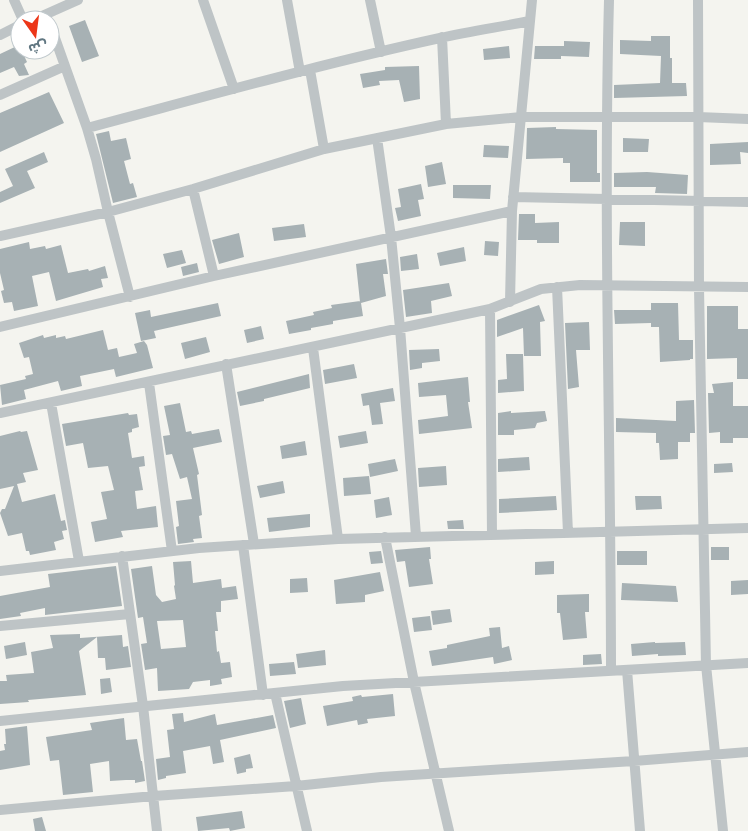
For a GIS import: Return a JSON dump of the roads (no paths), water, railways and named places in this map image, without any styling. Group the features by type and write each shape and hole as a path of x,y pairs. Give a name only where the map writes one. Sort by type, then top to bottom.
{"street":[{"path":"60,12 78,0"},
{"path":"203,0 234,88"},
{"path":"288,0 324,149"},
{"path":"370,0 381,52"},
{"path":"510,302 513,197 532,0"},
{"path":"609,0 606,117 612,671"},
{"path":"698,0 699,288 706,665 722,831"},
{"path":"87,128 234,88 442,37 530,21"},
{"path":"442,37 446,124"},
{"path":"60,51 96,159 130,297"},
{"path":"0,95 65,66"},
{"path":"0,236 108,212 193,189 324,149 446,124 521,117 698,117 748,119"},
{"path":"378,138 391,237 400,328 416,536"},
{"path":"193,189 214,276"},
{"path":"513,197 748,202"},
{"path":"0,328 214,276 512,211"},
{"path":"0,413 150,383 226,364 313,348 490,309 527,294 556,287 608,285 699,288 748,287"},
{"path":"556,287 568,533"},
{"path":"490,309 492,535"},
{"path":"313,348 338,539"},
{"path":"226,364 254,544"},
{"path":"150,383 172,551"},
{"path":"51,403 79,561"},
{"path":"0,571 172,551 338,539 748,528"},
{"path":"385,537 414,682 448,831"},
{"path":"243,545 263,694"},
{"path":"122,556 143,706 157,831"},
{"path":"0,626 130,614"},
{"path":"0,721 342,686 748,662"},
{"path":"626,670 640,831"},
{"path":"275,694 306,831"},
{"path":"0,810 154,796 296,786 381,777 435,775 748,752"}]}
